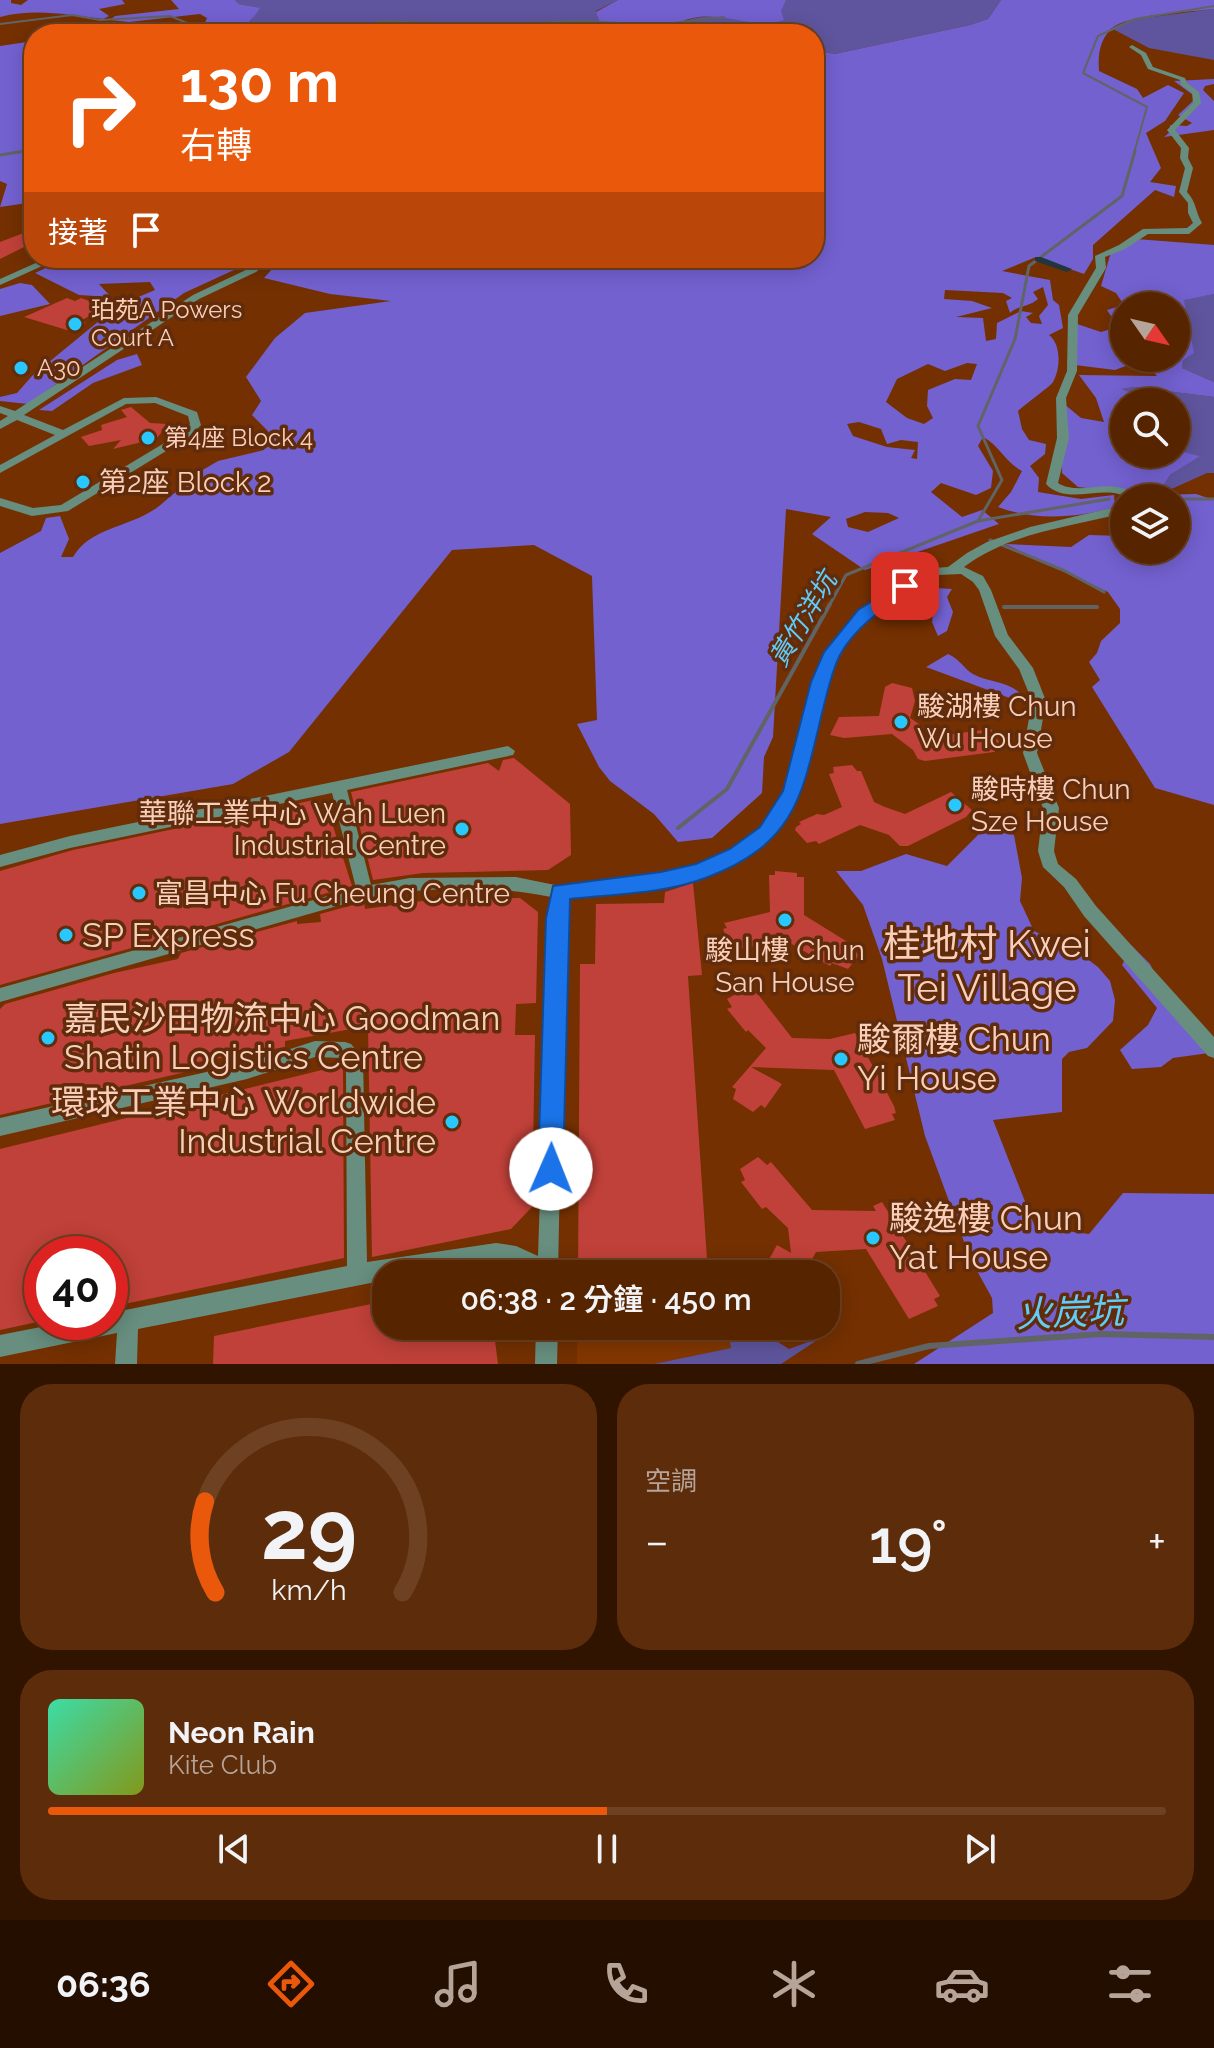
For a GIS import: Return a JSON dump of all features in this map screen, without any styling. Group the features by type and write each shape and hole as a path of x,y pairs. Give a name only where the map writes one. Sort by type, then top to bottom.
{"street":[{"path":"1110,489 1057,490 1052,480 1063,438 1061,398 1072,371 1073,315 1101,268 1100,256 1122,247 1146,231 1191,231 1198,223 1192,212 1192,203 1183,192 1189,168 1184,158 1185,148 1171,130 1197,103 1195,92 1183,84 1183,79 1150,68 1144,54 1132,47"},
{"path":"0,282 32,268"},
{"path":"0,426 190,301 255,268"},
{"path":"0,470 113,406 138,399 156,400 193,414 196,420 196,425 185,435 64,508 32,512 0,502"},
{"path":"0,409 63,434"},
{"path":"953,569 975,552 1003,540 1110,513"},
{"path":"0,995 365,892 410,884 516,883 560,892 680,877 720,864 754,844 778,819 793,791 820,682 842,639 864,614 890,594 920,578 953,569 963,570 978,579 1002,636 1035,687 1039,709 1030,753 1051,808 1046,851 1051,867 1070,883 1090,911 1214,1050"},
{"path":"0,861 70,842 508,751"},
{"path":"338,786 365,892"},
{"path":"545,1260 560,892"},
{"path":"0,1127 247,1071 315,1049 345,1050 354,1058 355,1068 357,1274"},
{"path":"450,1260 496,1253 519,1256 525,1260"},
{"path":"128,1321 372,1272"},
{"path":"0,1346 31,1340"},
{"path":"126,1364 127,1340"},
{"path":"546,1364 547,1340"}],"shaded area":[{"path":"0,0 11,0 11,3 21,5 28,0 122,0 125,4 99,9 109,16 103,19 39,13 0,17"},
{"path":"171,0 235,0 239,4 260,8 248,24 204,24 207,18 200,14 129,22 110,20 115,16 179,9"},
{"path":"235,0 618,0 596,11 599,21 590,24 249,24 259,8 239,4"},
{"path":"618,0 786,0 781,11 784,20 771,23 706,17 693,18 681,24 590,24 599,21 596,12"},
{"path":"786,0 1001,0 988,19 970,25 835,54 824,52 824,24 770,24"},
{"path":"1001,0 1214,0 1214,9 1143,17 1117,25 1106,35 1100,49 1099,71 1137,89 1143,98 1168,85 1184,93 1165,121 1146,133 1161,168 1150,182 1176,186 1174,197 1155,190 1093,245 1093,259 1084,274 1036,257 1002,271 1050,280 1063,328 1049,335 1056,344 1058,357 1053,382 1018,411 1022,429 1029,440 1046,444 1045,454 1030,466 1039,478 1038,492 1081,499 1110,495 1110,508 1086,514 1041,516 998,507 1011,492 1022,471 983,437 978,446 993,471 991,488 976,495 941,483 931,492 962,517 982,510 999,524 865,570 812,534 831,517 786,509 773,737 764,757 762,793 712,838 678,842 654,814 610,781 599,767 577,724 597,720 592,576 534,545 452,550 289,752 233,784 0,824 0,553 41,531 46,518 60,516 69,539 61,557 73,557 89,540 155,509 186,487 189,478 218,461 264,450 268,431 252,415 261,401 246,377 275,338 305,313 391,301 330,294 264,278 273,268 824,268 824,52 835,54 970,25 988,19","holes":["1043,287 1048,305 1039,316 1042,324 1031,323 1026,317 1033,313 1021,311 997,323 996,339 986,341 983,318 956,317 992,308 972,301 944,299 945,290 1003,293 1012,298 1006,301 1010,313 1038,299 1033,292","967,363 977,364 971,380 955,379 928,390 927,406 933,418 924,424 907,418 886,402 897,379 928,364 945,371","859,422 881,429 887,444 901,440 918,442 917,459 911,458 915,450 887,447 853,436 847,424","865,512 888,513 899,518 868,532 848,527 846,519"]},
{"path":"1214,9 1214,60 1149,48 1111,28 1129,20"},
{"path":"700,17 735,18 764,24 678,24"},
{"path":"24,42 24,203 0,207 7,184 0,181 0,46"},
{"path":"1214,79 1214,84 1205,86 1203,90 1214,101 1214,130 1164,137 1171,131 1170,125 1187,126 1192,123 1178,115 1193,101 1193,95 1174,81"},
{"path":"1136,239 1214,245 1214,294 1190,299 1190,292 1114,292 1101,286 1111,252"},
{"path":"46,268 236,268 184,293 28,404 0,401 0,397 17,393 32,376 105,316 107,306 124,303 155,290 150,282 99,284 111,297 79,295 35,273"},
{"path":"20,283 32,285 50,304 0,316 0,289"},
{"path":"1214,294 1214,382 1190,372 1190,298"},
{"path":"1077,324 1101,332 1110,329 1110,369 1067,364"},
{"path":"1190,332 1194,353 1190,356"},
{"path":"137,354 142,365 93,383 52,411 39,410 117,360"},
{"path":"1153,372 1190,372 1214,382 1214,397 1190,394 1190,388 1110,388 1110,468 1181,468 1170,475 1164,484 1110,484 1110,491 1078,487 1062,473 1063,403 1081,418 1104,422 1096,398 1079,375 1157,376"},
{"path":"1190,394 1214,397 1214,473 1183,484 1164,484 1181,468 1190,468 1190,462 1199,456 1190,454"},
{"path":"1190,454 1200,456 1190,462"},
{"path":"1190,494 1214,500 1214,805 1155,788 1092,687 1100,680 1089,662 1097,653 1101,641 1120,623 1120,609 1108,592 1005,544 1071,547 1089,535 1110,536 1110,564 1190,564"},
{"path":"936,588 952,589 947,597 953,612 947,631 938,636 932,622"},
{"path":"948,654 973,674 1020,693 1015,700 926,667"},
{"path":"986,827 1014,835 1022,878 1020,901 1034,931 1082,955 1098,967 1110,981 1115,1000 1113,1021 1087,1048 1069,1052 1062,1059 1062,1112 993,1120 1035,1227 1089,1234 1123,1193 1214,1194 1214,1364 914,1364 993,1313 992,1298 970,1258 925,1136 882,959 863,905 836,871 861,871 906,854 947,866"},
{"path":"1132,946 1150,964 1176,1017 1209,1053 1173,1058 1161,1067 1132,1069 1120,1050 1148,1025 1157,1008 1122,965"},
{"path":"577,1340 730,1340 731,1348 654,1364 577,1364"},
{"path":"730,1340 775,1340 789,1349 817,1340 781,1364 654,1364 731,1348"}],"building":[{"path":"24,233 24,247 0,259 0,242"},
{"path":"67,298 75,301 81,298 103,309 80,321 86,323 70,331 24,317"},
{"path":"131,407 150,423 168,424 153,443 142,442 113,449 121,440 89,446 81,437 102,430 101,425 127,417 121,410"},
{"name":"駿湖樓 Chun Wu House","path":"892,683 912,688 915,701 910,718 937,736 991,729 1002,747 994,752 925,761 918,759 913,750 892,734 844,738 830,735 839,717 879,716 885,687"},
{"name":"華聯工業中心 Wah Luen Industrial Centre","path":"514,758 570,804 571,855 548,870 423,873 373,880 351,792 488,763 499,771 503,760"},
{"name":"駿時樓 Chun Sze House","path":"852,765 861,771 874,802 885,807 905,814 951,792 972,810 966,817 908,846 900,846 889,835 860,825 819,844 816,841 807,843 795,830 796,827 801,824 799,822 817,814 824,815 842,807 829,774 834,773 833,767"},
{"path":"314,800 326,804 352,886 0,985 0,871 73,850"},
{"name":"駿山樓 Chun San House","path":"775,871 797,873 797,877 804,877 804,915 854,946 852,948 859,955 848,969 832,963 830,966 783,939 737,950 735,945 730,946 723,929 727,928 724,923 770,912 769,875 775,875"},
{"path":"693,883 702,975 688,976 707,1260 578,1260 580,964 595,964 596,904 664,903 665,892"},
{"path":"520,898 538,912 536,1003 516,1004 515,1035 535,1035 532,1207 511,1229 372,1257 368,1026 285,1041 285,1047 191,1063 190,1071 0,1115 0,1009 5,1004 114,973 178,959 181,953 297,921 297,924 321,922 320,914 364,902 365,909 422,901"},
{"name":"駿爾樓 Chun Yi House","path":"745,989 753,995 757,993 792,1038 830,1039 855,1033 894,1106 896,1113 892,1114 895,1120 865,1129 834,1070 751,1067 782,1084 765,1108 761,1105 753,1112 733,1099 736,1089 732,1087 766,1048 748,1030 746,1032 727,1009 732,1007 727,999"},
{"path":"338,1066 343,1069 344,1258 128,1303 128,1236 24,1236 24,1325 0,1330 0,1149"},
{"name":"駿逸樓 Chun Yat House","path":"758,1157 767,1165 771,1162 812,1210 876,1211 873,1206 882,1202 940,1296 934,1299 938,1306 909,1319 866,1249 816,1252 812,1260 769,1260 777,1245 791,1253 788,1228 766,1207 762,1209 741,1182 745,1180 740,1169"},
{"path":"372,1304 372,1340 495,1340 498,1364 213,1364 214,1336"}],"waterway":[{"name":"黃竹洋坑","path":"1134,153 1147,107 1083,73 1098,36 1135,19 1214,6"},
{"path":"0,24 72,15 100,20 170,16 198,24"},
{"path":"664,24 724,17"},
{"path":"370,24 383,21 455,24"},
{"path":"505,24 582,21 638,24"},
{"path":"19,152 24,151"},
{"path":"19,152 24,151"},
{"name":"黃竹洋坑","path":"978,521 1002,480 978,426 1015,339 1029,266 1122,196 1135,151"},
{"path":"0,155 19,152"},
{"path":"11,153 19,152"},
{"path":"1038,259 1067,269"},
{"path":"978,521 1109,499"},
{"path":"1190,499 1214,499"},
{"name":"黃竹洋坑","path":"829,606 846,575 978,521"},
{"path":"990,540 1065,571 1104,592"},
{"name":"黃竹洋坑","path":"678,828 727,789 830,604"},
{"path":"1004,607 1097,607"},
{"name":"火炭坑","path":"858,1364 929,1346 1102,1334 1214,1337"}],"place":[{"name":"珀苑A Powers Court A","path":"75,324"},
{"name":"A30","path":"21,368"},
{"name":"第4座 Block 4","path":"148,438"},
{"name":"第2座 Block 2","path":"83,482"},
{"name":"駿湖樓 Chun Wu House","path":"901,722"},
{"name":"駿時樓 Chun Sze House","path":"955,805"},
{"name":"華聯工業中心 Wah Luen Industrial Centre","path":"462,829"},
{"name":"富昌中心 Fu Cheung Centre","path":"139,893"},
{"name":"駿山樓 Chun San House","path":"785,920"},
{"name":"SP Express","path":"66,935"},
{"name":"嘉民沙田物流中心 Goodman Shatin Logistics Centre","path":"48,1038"},
{"name":"駿爾樓 Chun Yi House","path":"841,1059"},
{"name":"環球工業中心 Worldwide Industrial Centre","path":"452,1122"},
{"name":"駿逸樓 Chun Yat House","path":"873,1238"}],"district":[{"name":"桂地村 Kwei Tei Village","path":"987,966"}],"route":[{"path":"551,1169 560,892 680,877 720,864 754,844 778,819 793,791 820,682 833,652 864,614 905,586"}]}
